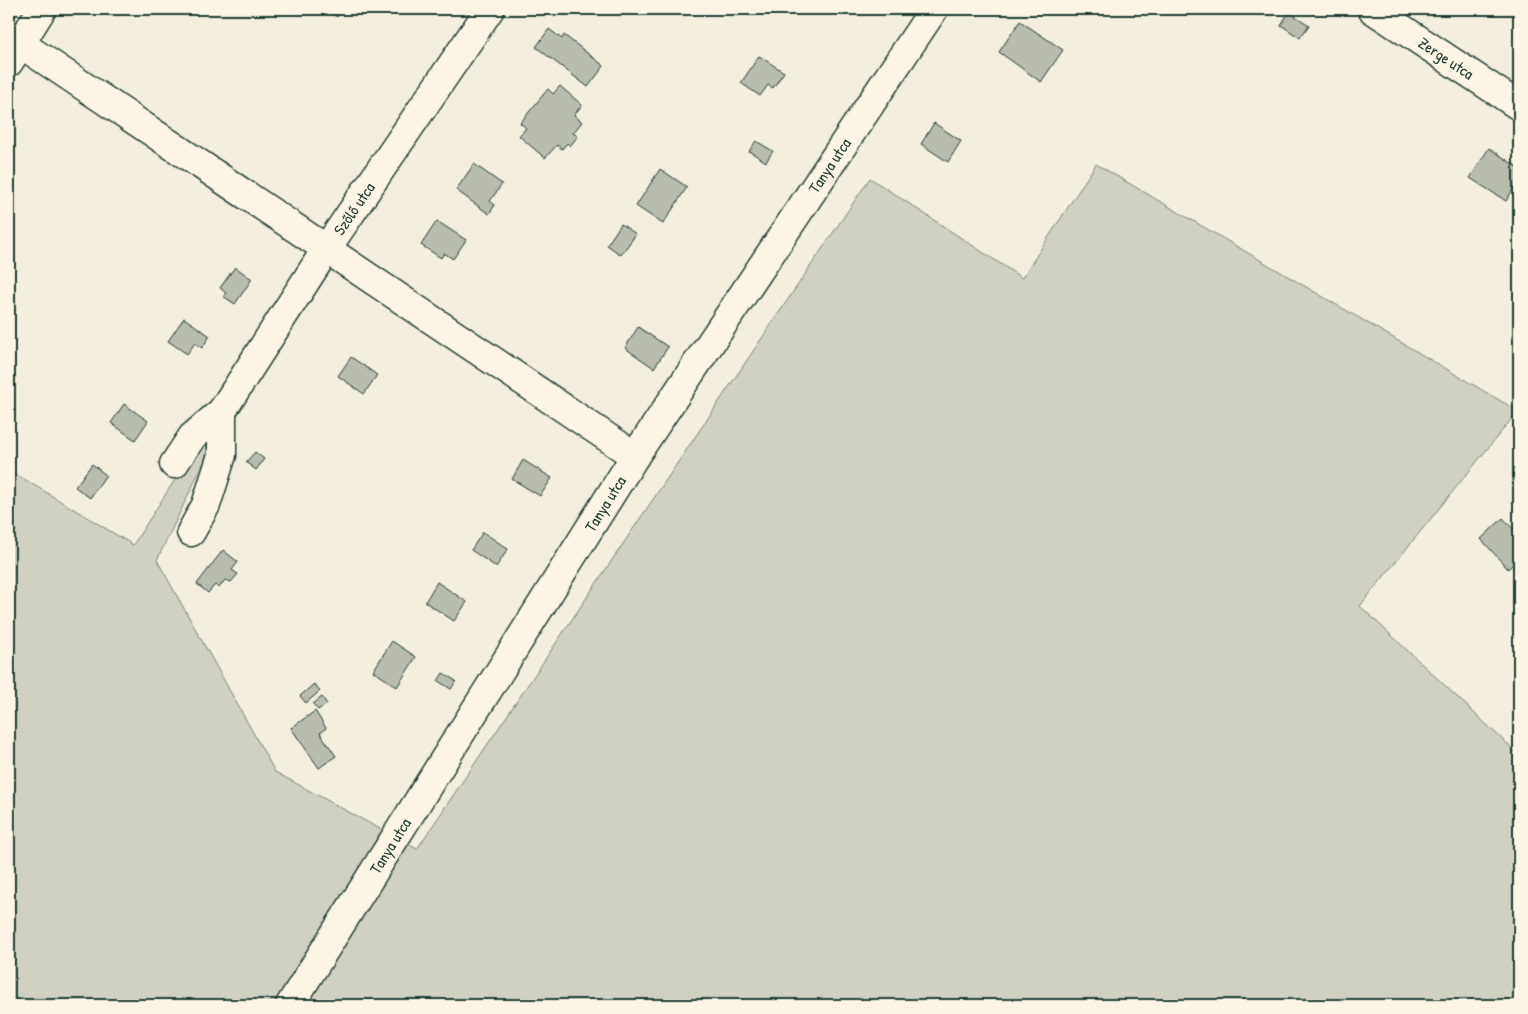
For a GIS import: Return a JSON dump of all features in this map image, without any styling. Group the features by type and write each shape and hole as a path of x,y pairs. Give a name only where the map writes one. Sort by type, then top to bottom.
{"street":[{"path":"42,9 12,47 327,248 635,456"},
{"name":"Szőlő utca","path":"174,464 192,437 222,411 327,248 490,9"},
{"name":"Tanya utca","path":"290,1005 635,456 934,9"},
{"name":"Zerge utca","path":"1372,9 1519,106"},
{"path":"191,532 206,505 222,455 222,411"}],"shaded area":[{"path":"1096,164 1518,411 1360,606 1519,755 1519,1005 9,1005 9,470 133,545 194,450 209,439 206,458 157,560 275,772 417,849 870,178 1022,278"}],"building":[{"path":"325,9 342,9 337,17"},
{"path":"1289,12 1309,25 1300,38 1281,25"},
{"path":"1020,21 1063,50 1041,82 999,52"},
{"path":"549,29 562,39 564,35 604,66 588,87 536,47"},
{"path":"759,56 784,72 773,88 768,85 760,96 741,83"},
{"path":"560,86 582,105 574,115 582,122 573,133 578,136 570,146 567,143 562,149 557,145 545,158 519,136 526,128 520,123 548,89 553,94"},
{"path":"934,123 961,141 948,162 921,144"},
{"path":"756,141 773,151 766,162 749,151"},
{"path":"1489,148 1519,168 1519,180 1506,201 1470,178"},
{"path":"474,164 502,184 490,201 495,205 489,214 456,190"},
{"path":"660,169 687,187 663,224 636,206"},
{"path":"437,221 466,240 453,259 444,253 441,258 421,245"},
{"path":"621,224 636,234 621,255 607,245"},
{"path":"235,267 252,279 235,304 223,296 226,293 220,288"},
{"path":"184,318 210,336 202,348 195,343 187,354 168,341"},
{"path":"638,327 668,347 654,368 625,348"},
{"path":"351,357 377,375 364,394 338,376"},
{"path":"124,404 148,421 135,440 111,423"},
{"path":"255,452 264,459 256,470 246,462"},
{"path":"523,460 552,478 540,496 512,479"},
{"path":"92,464 106,475 90,498 75,487"},
{"path":"1503,518 1519,535 1519,558 1508,569 1481,539"},
{"path":"483,532 508,549 496,567 471,550"},
{"path":"223,550 238,562 232,570 238,574 231,582 225,580 219,588 215,585 208,593 197,584"},
{"path":"437,582 467,602 454,621 425,602"},
{"path":"392,641 416,657 397,687 373,671"},
{"path":"443,673 456,681 451,689 438,681"},
{"path":"314,684 320,691 306,703 300,696"},
{"path":"322,697 327,704 318,710 313,704"},
{"path":"315,711 326,728 320,733 336,756 319,768 291,728"}]}
